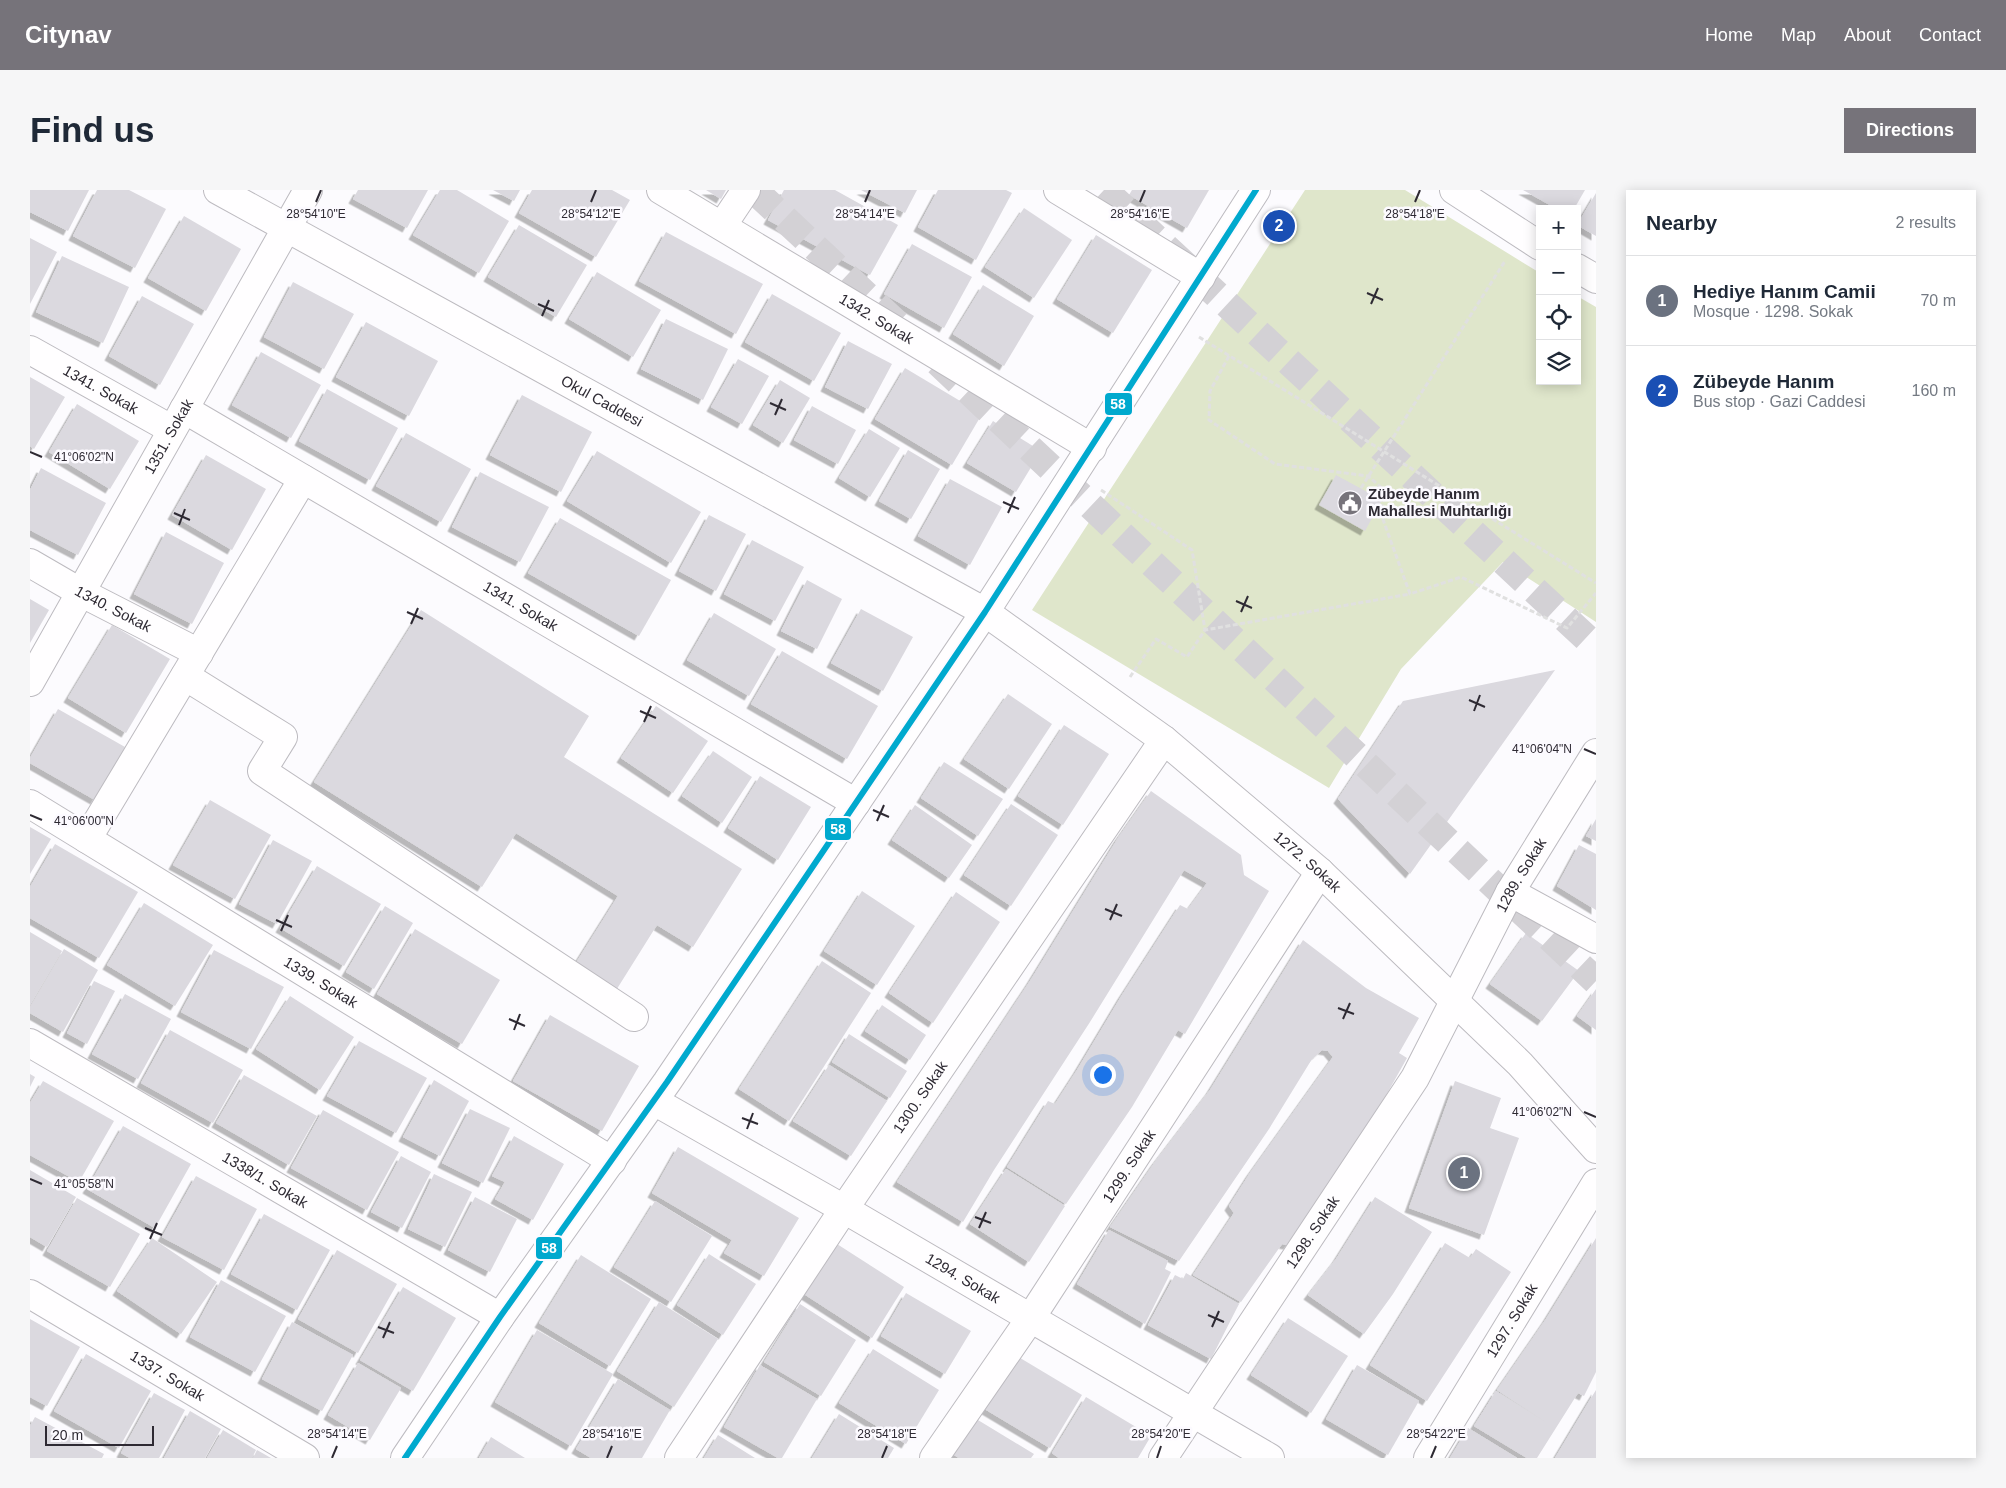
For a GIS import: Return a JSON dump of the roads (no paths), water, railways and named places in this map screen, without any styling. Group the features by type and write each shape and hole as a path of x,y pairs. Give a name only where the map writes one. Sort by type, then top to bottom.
{"street":[{"name":"Okul Caddesi","path":"218,190 986,612"},
{"name":"1351. Sokak","path":"30,682 308,190"},
{"name":"1342. Sokak","path":"661,190 1092,448"},
{"path":"722,226 746,190"},
{"path":"1058,190 1201,277"},
{"path":"405,1458 500,1317 654,1101 986,612 1256,190"},
{"path":"1454,190 1531,240"},
{"path":"1581,270 1596,279"},
{"name":"1341. Sokak","path":"30,350 303,479 856,803"},
{"path":"87,839 303,479"},
{"name":"1340. Sokak","path":"30,563 80,592 198,653"},
{"name":"1272. Sokak","path":"986,612 1164,740 1320,872 1520,1064 1596,1149"},
{"path":"185,676 283,737 262,771 634,1017"},
{"name":"1300. Sokak","path":"679,1458 844,1209 1164,740"},
{"name":"1289. Sokak","path":"1453,1000 1510,892 1596,753"},
{"name":"1339. Sokak","path":"30,804 612,1161"},
{"name":"1299. Sokak","path":"934,1458 1030,1319 1320,872"},
{"path":"1510,892 1596,938"},
{"name":"1298. Sokak","path":"1163,1458 1415,1078 1453,1000"},
{"name":"1338/1. Sokak","path":"30,1043 500,1317"},
{"name":"1294. Sokak","path":"654,1101 844,1209 1270,1458"},
{"name":"1297. Sokak","path":"1428,1458 1596,1182"},
{"name":"1337. Sokak","path":"30,1294 305,1458"}],"tunnel":[{"path":"754,190 899,326"},
{"path":"1104,190 1596,647"},
{"path":"938,362 1596,981"}],"place":[{"name":"Zübeyde Hanım","path":"1279,226"},
{"name":"Zübeyde Hanım Mahallesi Muhtarlığı","path":"1350,503"},
{"name":"Hediye Hanım Camii","path":"1464,1173"}]}
